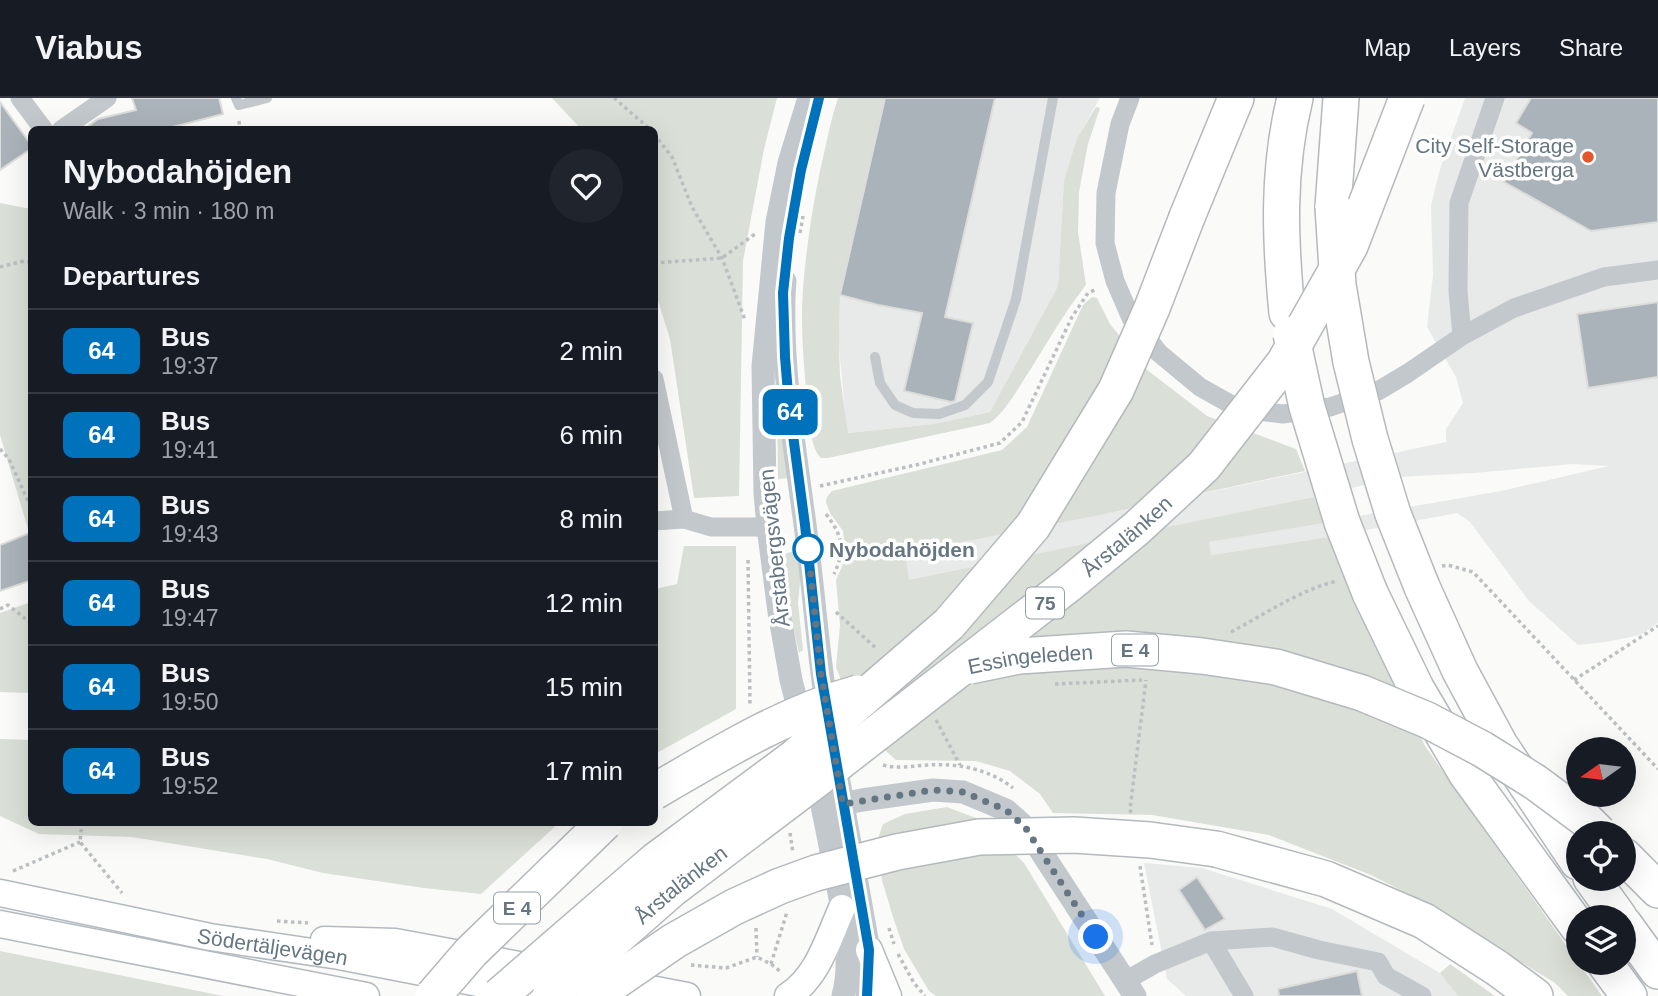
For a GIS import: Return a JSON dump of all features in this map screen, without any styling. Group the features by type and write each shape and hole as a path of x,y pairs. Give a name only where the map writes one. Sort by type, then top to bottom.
{"highway":[{"name":"Årstalänken","path":"499,996 656,860 795,757 949,624 1033,526 1116,390 1152,308 1236,98"},
{"path":"1295,98 1288,127 1281,189 1281,250 1287,313 1307,407 1342,522 1370,593 1416,688 1466,773 1566,910"},
{"path":"1341,98 1333,207 1338,285 1351,362 1370,439 1389,501 1422,587 1460,671 1500,745 1566,844"},
{"name":"Årstalänken","path":"547,996 671,889 1078,577 1137,528 1204,466 1284,363 1350,246 1407,98"},
{"name":"Essingeleden","path":"658,790 771,727 833,700 925,675 1019,656 1126,649 1202,656 1276,667 1362,693 1427,720 1482,750 1535,782 1589,821"},
{"name":"E 4","path":"433,996 471,952 601,826"},
{"path":"594,996 674,942 734,907 816,873 897,852 979,837 1074,835 1150,840 1216,849 1326,879 1424,921 1535,996"},
{"path":"1636,847 1658,863"},
{"path":"1636,868 1658,890"},
{"path":"1636,941 1658,971"},
{"path":"1614,975 1629,996"}],"main road":[{"name":"Södertäljevägen","path":"6,882 211,937 339,956 547,996"},
{"path":"788,996 800,989 814,970 842,908"},
{"name":"Södertäljevägen","path":"0,924 366,996"},
{"path":"211,937 395,942 687,996"},
{"path":"869,950 888,996"}],"street":[{"path":"20,98 41,126"},
{"path":"67,126 107,98"},
{"name":"Årstabergsvägen","path":"809,98 789,163 769,295 763,366 765,493 779,612 791,680 833,806 869,950 867,996"},
{"name":"Årstabergsvägen","path":"819,98 801,170 783,293 789,405 821,674 847,953 844,996"},
{"path":"1130,98 1120,124 1106,193 1105,243 1115,281 1131,317 1159,353 1200,387 1239,409 1283,414 1330,407 1378,391 1462,335 1514,308 1604,277 1658,270"},
{"path":"1462,335 1458,291 1459,203 1495,98"},
{"path":"658,398 684,519"},
{"path":"658,521 684,519 711,527 805,525"},
{"path":"833,806 933,790 963,792 1006,810 1025,827 1130,988 1155,964 1211,941 1272,937 1378,962 1386,976 1422,996"},
{"path":"1211,941 1244,996"}],"lane":[{"path":"236,98 239,105 267,98"},
{"path":"875,357 880,383 887,394 895,405 913,413 939,415 965,405 988,382 1016,299 1053,98"}],"path":[{"path":"614,98 646,126"},
{"path":"658,139 671,157 692,207 722,258 749,331"},
{"path":"658,263 722,258 760,231"},
{"path":"0,267 28,262"},
{"path":"0,449 9,459 28,501"},
{"path":"818,486 820,496"},
{"path":"823,507 839,535 841,560 832,578"},
{"path":"0,609 8,604 28,621"},
{"path":"1573,680 1658,626"},
{"path":"876,763 892,768 960,766"},
{"path":"82,826 80,842 124,895"},
{"path":"6,882 80,842"},
{"path":"757,957 771,964"}],"shaded area":[{"path":"552,98 777,98 764,149 743,261 739,496 694,498 670,339 658,301 658,126 578,126"},
{"path":"838,98 885,98 840,295 840,376 848,433 934,424 990,412 1058,286 1064,180 1077,138 1096,107 1100,108 1088,144 1079,192 1078,232 1086,285 1004,409 990,423 821,458 814,447 809,424 802,303 814,200"},
{"path":"885,98 1100,98 1077,138 1064,180 1058,286 990,412 934,424 847,433 839,347 840,295"},
{"path":"1465,98 1658,98 1658,623 1640,635 1578,645 1529,601 1470,522 1457,513 1329,537 1211,555 1209,542 1501,491 1609,466 1572,464 1398,477 909,581 904,553 1091,517 1446,442 1446,429 1463,403 1456,377 1427,327 1433,275 1431,205 1440,169"},
{"path":"0,203 28,208 28,529 0,435"},
{"path":"1092,297 1097,298 1110,324 1146,369 1207,416 1296,449 1305,471 905,553 909,580 1314,497 1323,523 1209,542 1211,555 1329,537 1425,746 1566,945 1566,975 1587,975 1602,996 1568,996 1555,983 1416,898 1371,875 1269,835 1152,815 1053,813 1040,794 1010,771 976,761 896,760 860,728 836,667 840,625 836,580 844,562 845,551 843,531 830,513 827,497 832,491 1002,450 1027,427 1083,305"},
{"path":"777,393 790,478 778,479"},
{"path":"684,546 736,546 736,709 658,752 658,588 677,584"},
{"path":"799,550 801,572 798,603 803,650 799,653 783,554"},
{"path":"28,603 28,693 0,692 0,613"},
{"path":"0,739 28,740 28,826 556,826 481,894 323,873 267,859 132,837 39,834 0,816"},
{"path":"947,807 981,820 1024,863 1105,996 936,996 929,991 904,949 882,880 877,841 883,824 905,814"},
{"path":"1144,863 1202,868 1332,909 1440,973 1458,996 1186,996 1167,979"},
{"path":"0,951 223,996 0,996"},
{"path":"1450,964 1495,996 1458,996 1440,973"}],"building":[{"path":"132,98 219,98 223,114 176,126 88,126 98,119 136,110"},
{"path":"885,98 995,98 945,317 973,323 955,401 951,402 904,391 922,313 840,295"},
{"name":"City Self-Storage Västberga","path":"1531,98 1658,98 1658,222 1591,231 1504,182 1532,133 1516,123"},
{"path":"0,102 28,140 28,151 0,170"},
{"path":"1658,302 1658,377 1588,388 1577,314"},
{"path":"28,534 28,581 0,591 0,545"},
{"path":"1197,877 1225,919 1205,930 1179,890"},
{"path":"1357,971 1362,996 1279,996 1278,989"}],"bus line":[{"name":"64","path":"819,98 801,170 789,238 783,293 785,357 821,674 869,950 867,996"}],"place":[{"name":"City Self-Storage Västberga","path":"1588,157"},
{"name":"Nybodahöjden","path":"808,549"}],"route":[{"path":"808,549 821,674 843,804 933,790 963,792 1006,810 1025,827 1096,937"}]}
